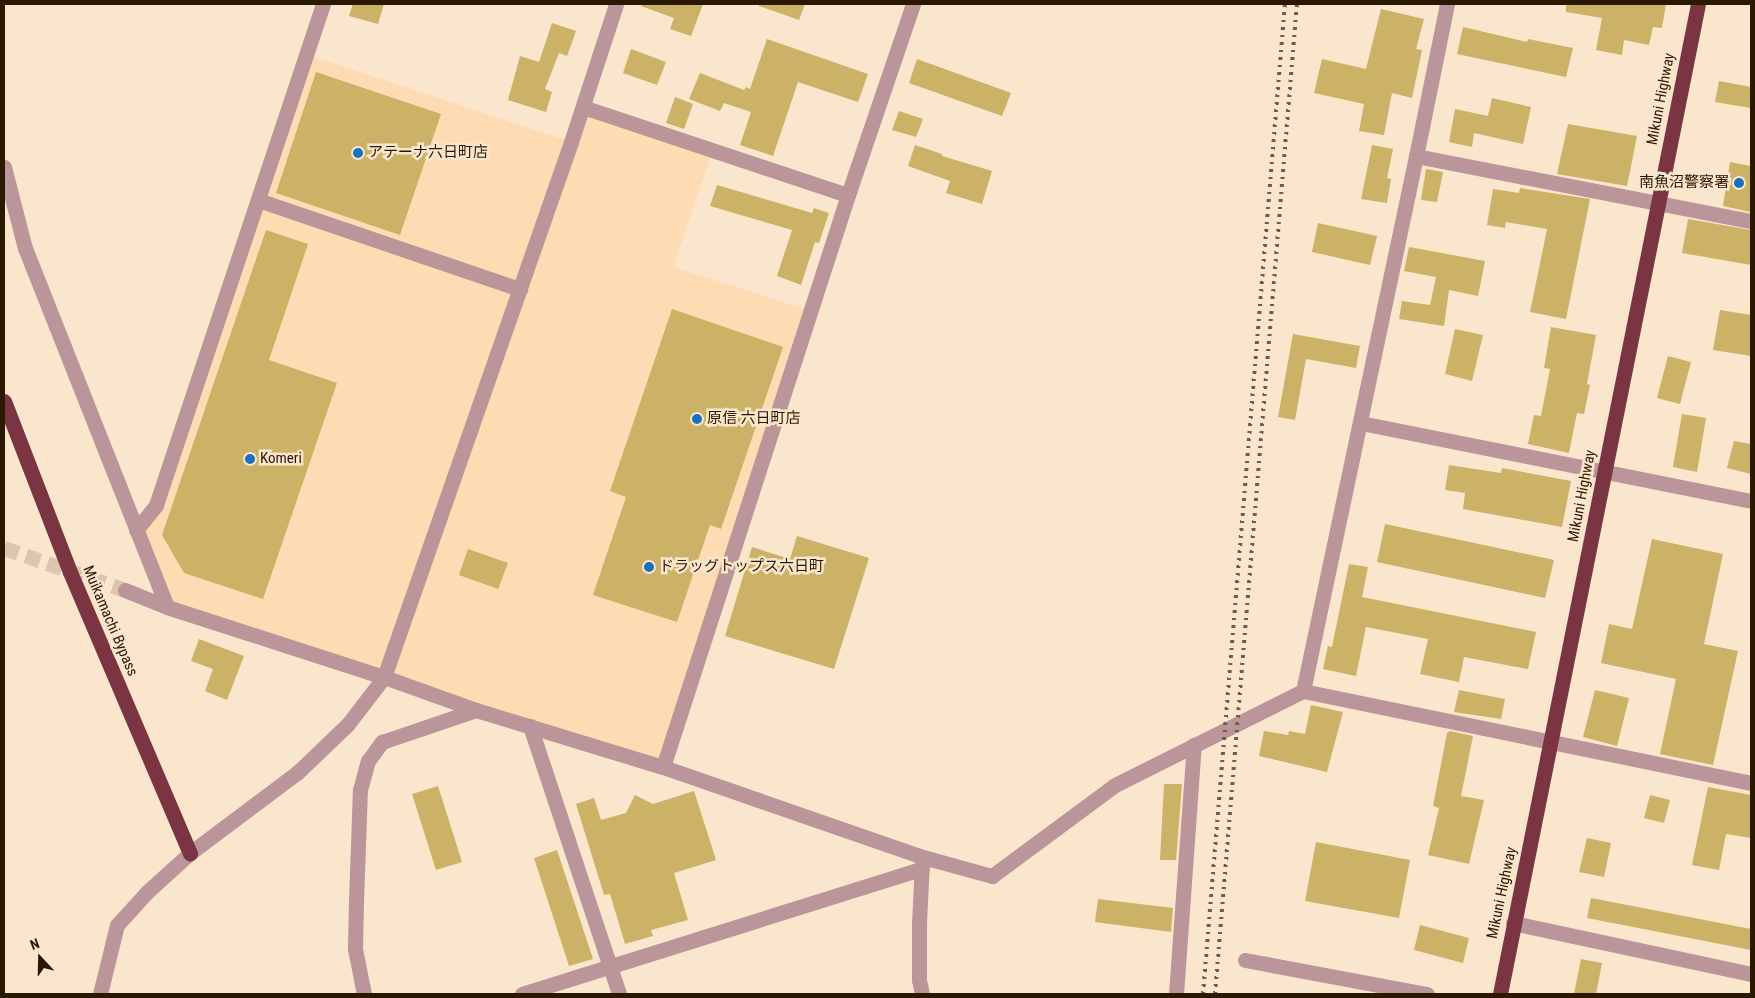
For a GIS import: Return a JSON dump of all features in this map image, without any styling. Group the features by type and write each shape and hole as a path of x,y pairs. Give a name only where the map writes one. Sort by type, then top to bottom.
{"highway":[{"name":"Mikuni Highway","path":"1500,994 1513,923 1552,742 1698,4"},
{"name":"Muikamachi Bypass","path":"4,401 70,572 190,853"}],"street":[{"path":"136,530 156,505 323,4"},
{"path":"100,994 117,925 147,892 190,853 298,772 348,724 384,677 583,107 616,4"},
{"path":"663,767 848,195 913,4"},
{"path":"1303,691 1361,423 1447,4"},
{"path":"583,107 848,195"},
{"path":"1416,156 1751,221"},
{"path":"4,167 25,248 167,607"},
{"path":"258,200 520,289"},
{"path":"1361,423 1605,470 1751,501"},
{"path":"125,590 167,607 384,677 476,710 663,767 922,863 992,876 1115,785 1303,691 1751,783"},
{"path":"364,994 355,949 355,921 360,790 368,761 382,742 476,710"},
{"path":"530,726 619,994"},
{"path":"1176,994 1194,745"},
{"path":"522,994 922,863"},
{"path":"922,863 919,924 919,980 922,994"},
{"path":"1513,923 1751,974"},
{"path":"1245,960 1427,994"}],"shaded area":[{"path":"306,54 571,142 583,107 713,150 673,267 811,311 663,767 167,607 136,530 156,505"}],"building":[{"path":"353,4 384,4 378,24 349,16"},
{"path":"642,4 703,4 691,36 670,29 674,18 641,6"},
{"path":"759,4 805,4 799,20 759,6"},
{"path":"1566,4 1666,4 1662,28 1653,27 1649,45 1624,40 1622,55 1596,50 1602,18 1566,12"},
{"path":"1381,9 1424,19 1416,49 1422,50 1412,98 1392,93 1384,135 1359,131 1364,104 1314,93 1322,59 1366,69"},
{"path":"552,23 576,31 567,56 559,53 545,89 552,92 546,112 508,100 520,56 539,62"},
{"path":"1463,27 1527,42 1528,39 1573,48 1566,77 1457,54"},
{"path":"767,39 868,74 858,102 798,82 773,156 740,145 751,112 724,103 720,111 689,99 700,73 744,90 746,87 750,89"},
{"path":"631,49 666,62 657,85 623,73"},
{"path":"917,59 1011,93 1002,116 909,83"},
{"name":"アテーナ六日町店","path":"316,72 441,114 400,235 276,193"},
{"path":"1719,81 1751,87 1751,108 1715,102"},
{"path":"675,97 693,104 684,129 666,123"},
{"path":"1492,98 1531,107 1523,144 1474,133 1472,147 1449,142 1455,109 1488,116"},
{"path":"899,111 923,119 916,137 892,130"},
{"path":"1568,124 1637,136 1627,186 1557,174"},
{"path":"915,145 942,154 942,156 992,171 982,204 946,193 950,181 908,166"},
{"path":"1372,145 1393,149 1387,178 1391,179 1387,203 1361,199"},
{"name":"南魚沼警察署","path":"1730,162 1751,166 1751,212 1723,206"},
{"path":"1426,169 1443,172 1437,202 1421,200"},
{"path":"717,185 812,213 814,208 829,213 819,243 815,242 801,285 777,276 792,230 710,206"},
{"path":"1520,188 1590,199 1566,319 1530,312 1547,229 1506,222 1505,228 1487,225 1493,189 1519,193"},
{"path":"1688,219 1751,230 1751,265 1682,253"},
{"path":"1318,223 1377,236 1370,265 1312,252"},
{"name":"Komeri","path":"266,230 308,244 269,360 337,383 263,599 184,573 162,535"},
{"path":"1409,247 1485,261 1478,296 1449,290 1444,326 1399,319 1402,301 1430,305 1436,277 1404,271"},
{"name":"原信 六日町店","path":"672,309 783,347 721,529 710,525 677,622 593,595 626,497 610,491"},
{"path":"1720,310 1751,315 1751,356 1713,350"},
{"path":"1551,327 1596,335 1587,384 1590,385 1584,414 1577,413 1569,453 1528,444 1534,415 1541,416 1550,369 1544,368"},
{"path":"1455,329 1483,335 1472,381 1445,374"},
{"path":"1293,334 1360,346 1356,368 1306,359 1295,420 1278,417"},
{"path":"1668,356 1691,362 1680,404 1657,398"},
{"path":"1682,414 1706,418 1697,472 1673,467"},
{"path":"1734,441 1751,444 1751,474 1727,468"},
{"path":"1449,465 1501,473 1502,468 1571,481 1562,527 1463,509 1465,493 1445,490"},
{"path":"1385,524 1554,560 1545,598 1377,562"},
{"path":"797,536 869,558 834,669 725,636 752,547 790,559"},
{"path":"1652,539 1723,554 1704,644 1738,651 1713,765 1660,754 1676,679 1601,663 1609,624 1632,629"},
{"path":"468,549 508,563 498,589 459,575"},
{"path":"1349,564 1368,567 1362,597 1536,632 1528,669 1464,657 1459,682 1420,674 1428,639 1366,627 1356,676 1323,669 1328,646 1332,647"},
{"path":"199,639 244,656 227,700 205,691 213,669 191,661"},
{"path":"1459,690 1505,699 1501,719 1454,712"},
{"path":"1595,690 1629,698 1617,746 1583,737"},
{"path":"1311,705 1343,712 1327,772 1259,756 1264,731 1288,735 1289,731 1305,734"},
{"path":"1450,731 1473,736 1461,796 1484,800 1469,864 1428,855 1439,808 1433,806 1447,733"},
{"path":"1164,784 1182,784 1176,860 1160,860"},
{"path":"438,786 462,862 436,870 412,794"},
{"path":"1708,787 1751,795 1751,838 1726,834 1719,870 1692,865"},
{"path":"694,791 716,860 674,873 688,920 651,930 653,936 625,944 610,894 604,895 576,804 594,798 601,820 626,813 635,795 653,804"},
{"path":"1650,795 1670,800 1664,823 1644,818"},
{"path":"1587,838 1611,843 1604,877 1579,872"},
{"path":"1316,842 1410,860 1399,918 1305,901"},
{"path":"557,850 593,959 569,966 534,858"},
{"path":"1591,898 1751,929 1751,950 1587,918"},
{"path":"1098,899 1173,908 1171,932 1095,922"},
{"path":"1420,925 1469,938 1463,963 1414,950"},
{"path":"1581,959 1602,963 1596,994 1574,994"}],"tunnel":[{"path":"4,548 125,590"}],"railway":[{"path":"1203,994 1285,4"},
{"path":"1215,994 1297,4"}],"place":[{"name":"アテーナ六日町店","path":"358,153"},
{"name":"南魚沼警察署","path":"1739,183"},
{"name":"原信 六日町店","path":"697,419"},
{"name":"Komeri","path":"250,459"},
{"name":"ドラッグトップス六日町","path":"649,567"}]}
